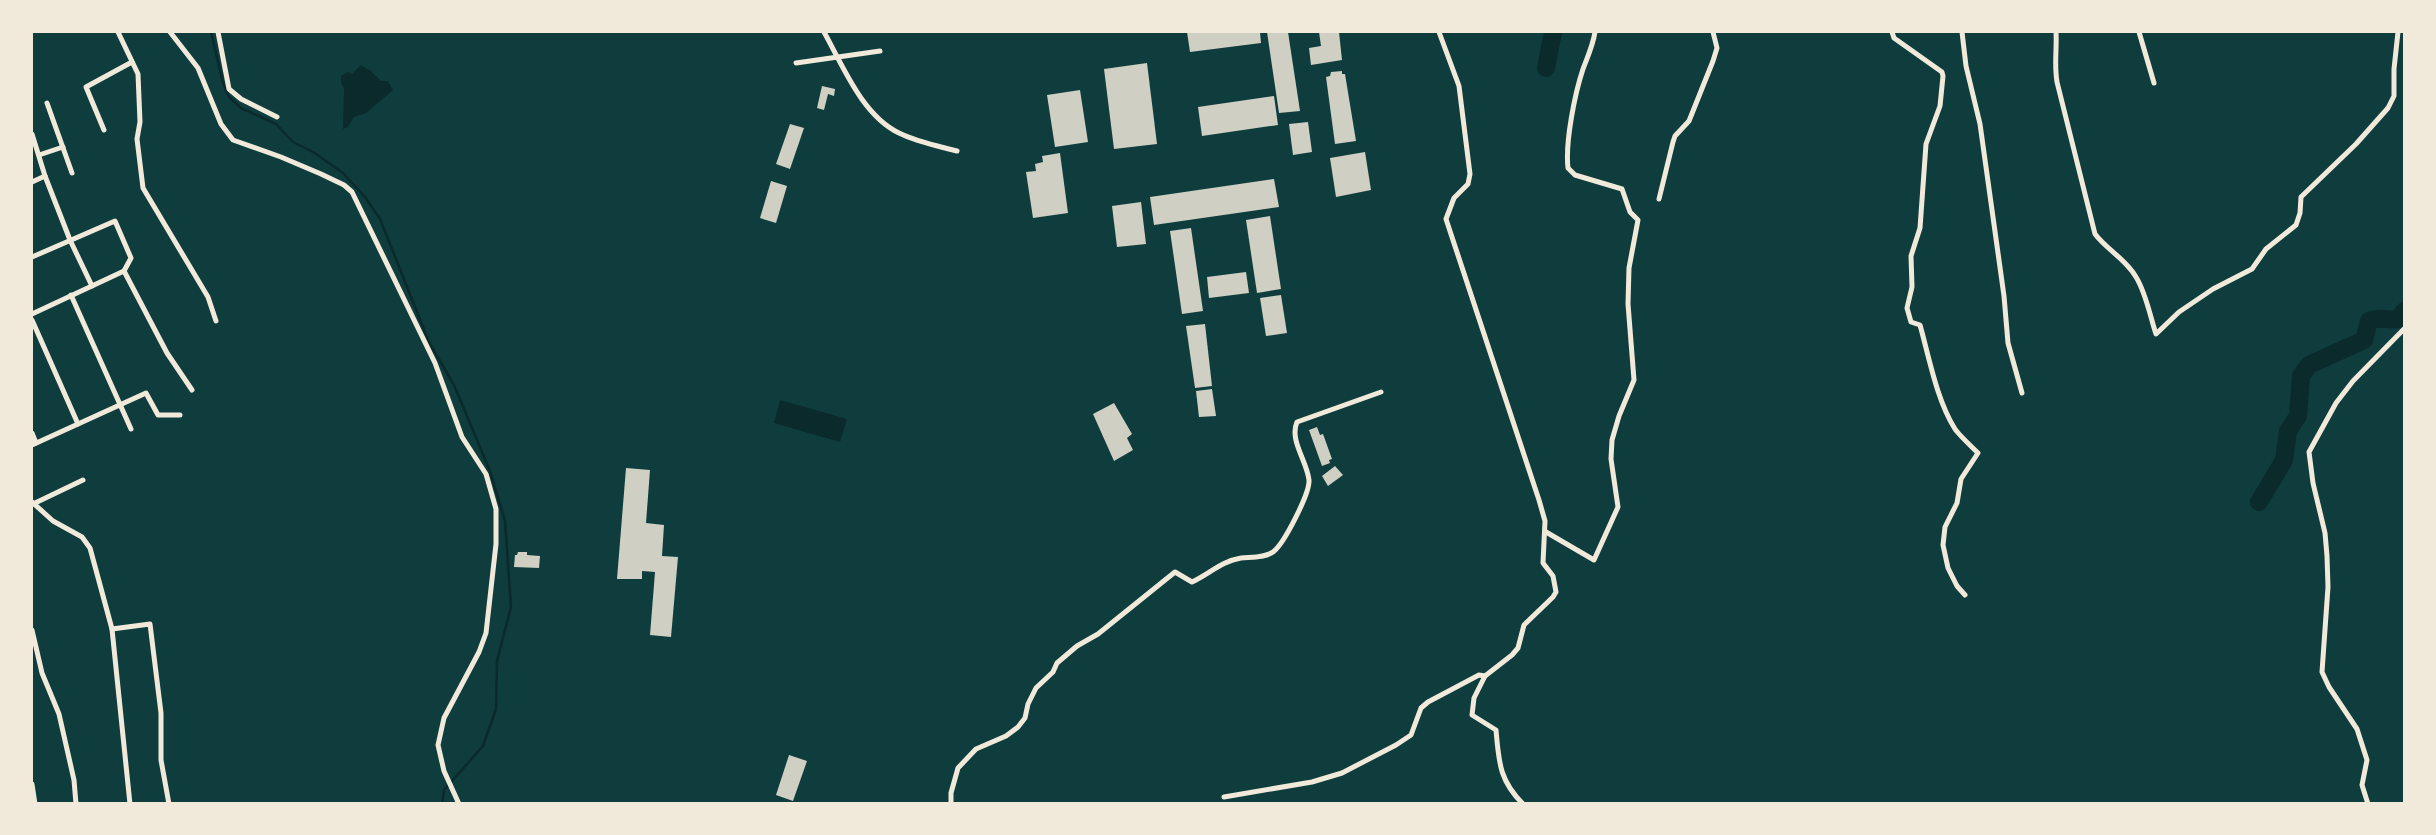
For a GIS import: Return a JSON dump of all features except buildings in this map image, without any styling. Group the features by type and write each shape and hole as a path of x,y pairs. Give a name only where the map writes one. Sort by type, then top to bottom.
{"street":[{"path":"118,32 138,74 140,122 137,139 143,188 208,297 216,321"},
{"path":"170,32 198,68 221,124 233,140 311,169 344,185 352,192 435,363 462,436 486,474 496,509 496,544 486,633 479,652 444,718 438,745 444,771 459,803"},
{"path":"218,32 229,89 241,99 277,117"},
{"path":"824,32 858,91 887,126 915,139 957,151"},
{"path":"1439,32 1460,86 1469,174 1468,184 1454,198 1446,219 1511,416 1526,453 1545,521 1543,563 1553,576 1556,592 1524,625 1518,648 1485,676 1474,698 1472,715 1496,730 1499,766 1506,784 1523,803"},
{"path":"1546,532 1594,560 1618,507 1611,459 1612,440 1634,380 1628,304 1629,268 1638,219 1630,212 1622,190 1575,175 1568,167 1572,117 1580,79 1595,32"},
{"path":"1659,199 1673,142 1689,121 1713,61 1717,48 1713,32"},
{"path":"1892,32 1894,38 1944,76 1940,106 1926,145 1920,228 1911,256 1912,287 1907,308 1911,322 1920,325 1945,408 1957,432 1964,436 1978,453 1961,479 1957,503 1945,527 1943,545 1948,568 1965,595"},
{"path":"1962,32 1966,66 1980,124 2003,285 2008,343 2022,393"},
{"path":"2056,32 2054,65 2057,82 2095,234 2103,246 2124,261 2137,277 2155,334 2179,312 2213,289 2252,269 2266,248 2295,225 2300,212 2301,197 2349,151 2388,108 2394,96 2398,32"},
{"path":"2139,32 2154,83"},
{"path":"796,63 880,51"},
{"path":"104,131 86,87 132,62"},
{"path":"47,103 72,173"},
{"path":"32,134 70,240 92,286"},
{"path":"39,155 63,147"},
{"path":"32,182 45,176"},
{"path":"32,257 115,221 131,258 124,271 32,314"},
{"path":"124,271 167,353 192,390"},
{"path":"71,296 131,429"},
{"path":"32,320 78,424"},
{"path":"2368,803 2362,785 2367,760 2357,729 2322,672 2328,587 2327,556 2309,452 2336,403 2353,381 2404,329"},
{"path":"951,803 958,768 976,749 1006,736 1018,727 1025,718 1036,688 1071,650 1098,634 1175,572 1192,582 1233,560 1273,552 1285,540 1307,493 1309,480 1295,435 1297,422 1381,392"},
{"path":"32,433 34,444 146,393 158,415 180,415"},
{"path":"83,480 32,503 53,521 87,542 111,629 130,803"},
{"path":"111,629 150,624 161,713 161,760 169,803"},
{"path":"32,630 42,674 60,715 75,780 76,803"},
{"path":"1224,797 1312,782 1342,774 1411,735 1421,708 1428,702 1479,675 1485,676"},
{"path":"32,784 35,803"}],"water":[{"path":"361,65 381,81 388,81 393,90 366,113 354,117 348,127 343,129 344,88 341,76 348,72 352,74"},
{"path":"780,400 847,419 840,442 774,423"}],"waterway":[{"path":"211,32 229,97 241,108 276,124 293,142 343,173 365,197 380,219 429,342 454,385 490,471 505,521 511,607 497,661 496,709 483,746 444,790 442,804"},
{"path":"1546,68 1553,32"},
{"path":"2259,502 2284,460 2288,431 2298,416 2301,376 2309,365 2364,340 2369,321 2399,319 2404,311"}]}
